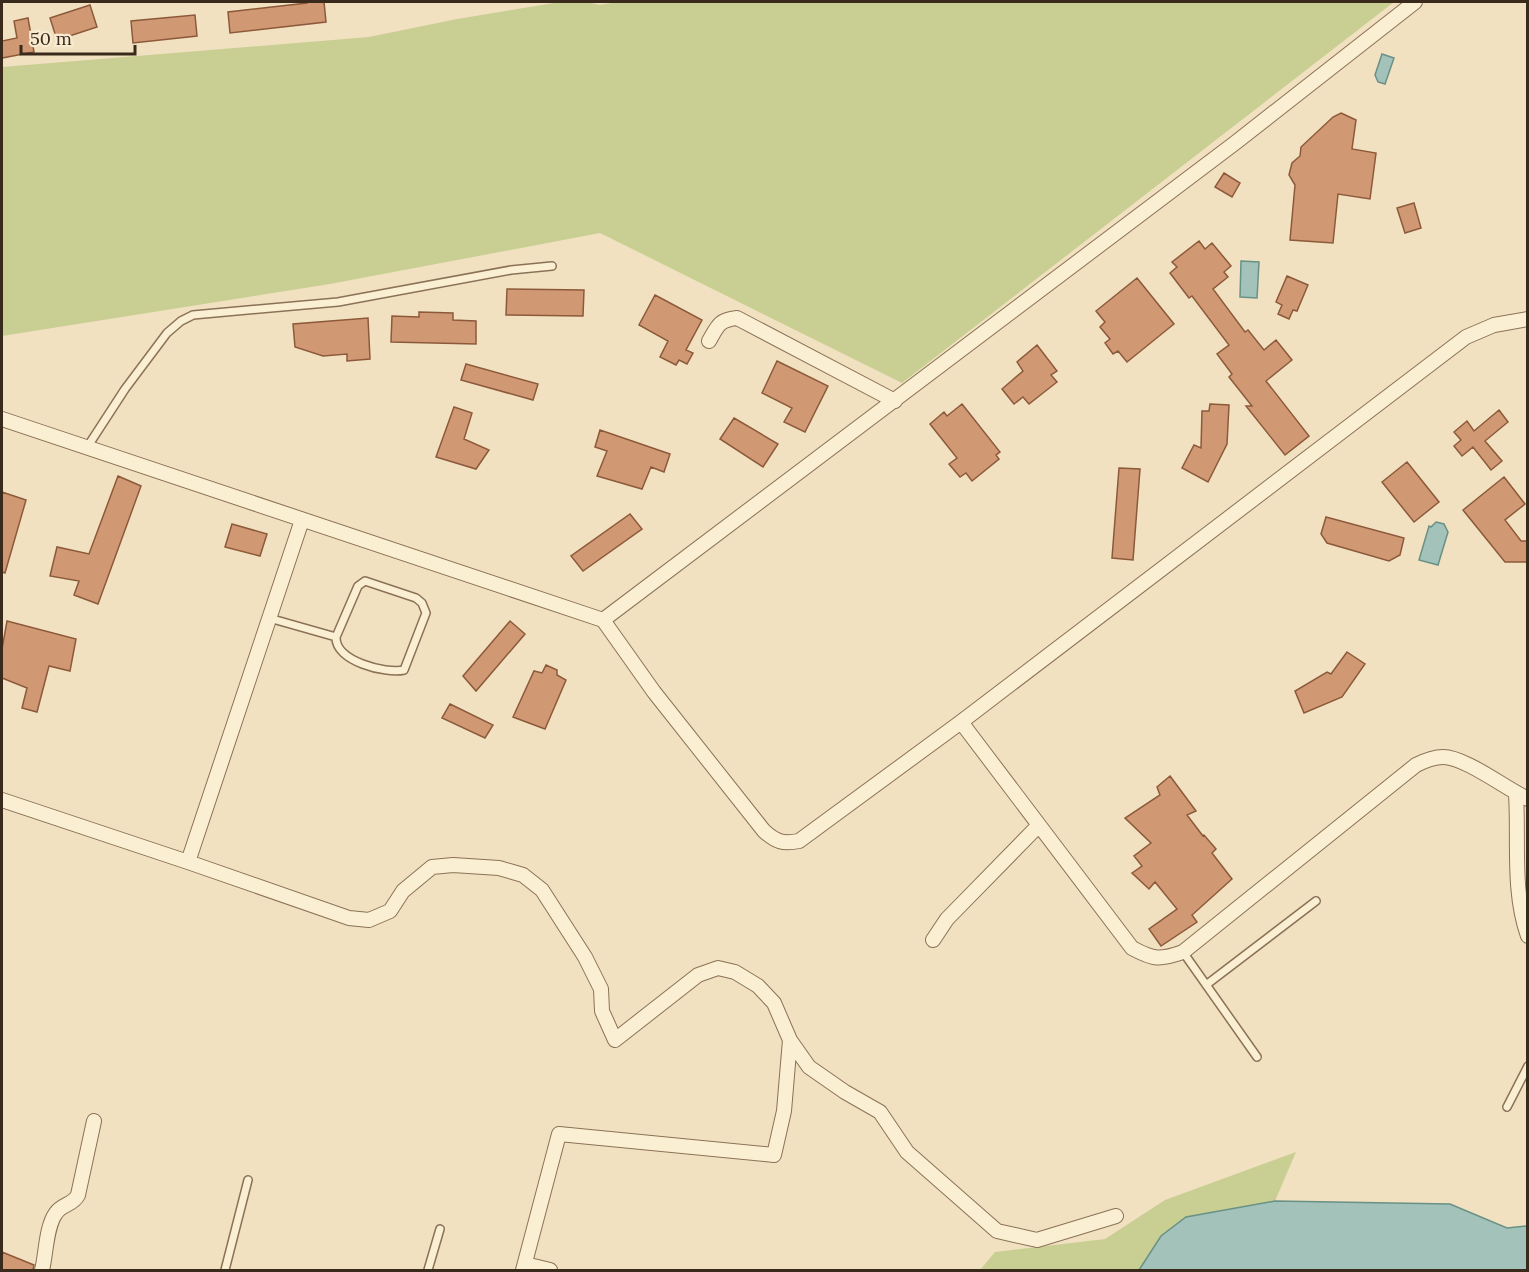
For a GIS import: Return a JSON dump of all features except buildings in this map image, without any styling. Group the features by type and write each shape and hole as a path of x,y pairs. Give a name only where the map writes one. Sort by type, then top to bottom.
{"street":[{"path":"603,620 1235,143 1414,2"},
{"path":"709,341 719,324 737,318 895,401"},
{"path":"2,419 86,449 603,620 654,692 764,831 775,841 787,843 799,841 961,722 1466,337 1494,325 1527,319"},
{"path":"188,862 302,519"},
{"path":"961,722 1132,948 1144,955 1162,959 1183,952 1416,765 1431,758 1444,756 1461,761 1522,796 1517,876 1521,918 1527,936"},
{"path":"2,801 349,918 369,920 390,911 403,891 432,867 453,865 499,868 522,875 542,890 591,968 601,989 602,1011 615,1040 698,975 718,968 735,972 758,986 774,1003 790,1040 809,1067 845,1092 880,1112 907,1152 997,1231 1037,1240 1116,1216"},
{"path":"933,940 947,919 1039,825"},
{"path":"550,1270 524,1267 559,1134 774,1155 784,1111 790,1040"},
{"path":"42,1270 51,1223 56,1212 70,1204 78,1195 93,1121"}],"lane":[{"path":"86,449 125,389 167,333 181,321 193,315 338,302 511,270 552,266"},
{"path":"365,581 416,598 422,603 426,613 404,670 392,672 347,657 340,651 336,637 358,586 365,581"},
{"path":"269,618 336,637"},
{"path":"1206,985 1316,901"},
{"path":"1183,952 1257,1057"},
{"path":"1507,1107 1527,1066"},
{"path":"225,1270 248,1180"},
{"path":"428,1270 440,1229"}],"green space":[{"path":"560,2 588,2 599,5 618,2 1394,2 902,383 600,233 330,284 2,336 2,67 369,37 457,19"},
{"path":"1296,1152 1275,1201 1186,1217 1161,1236 1139,1270 980,1270 995,1252 1105,1239 1165,1200"}],"water":[{"path":"1382,54 1394,58 1385,84 1378,82 1375,75"},
{"path":"1241,261 1259,262 1257,298 1240,297"},
{"path":"1436,522 1444,524 1448,532 1438,565 1419,560 1429,526 1431,527"},
{"path":"1275,1201 1450,1204 1507,1228 1527,1226 1527,1270 1139,1270 1161,1236 1186,1217"}]}
